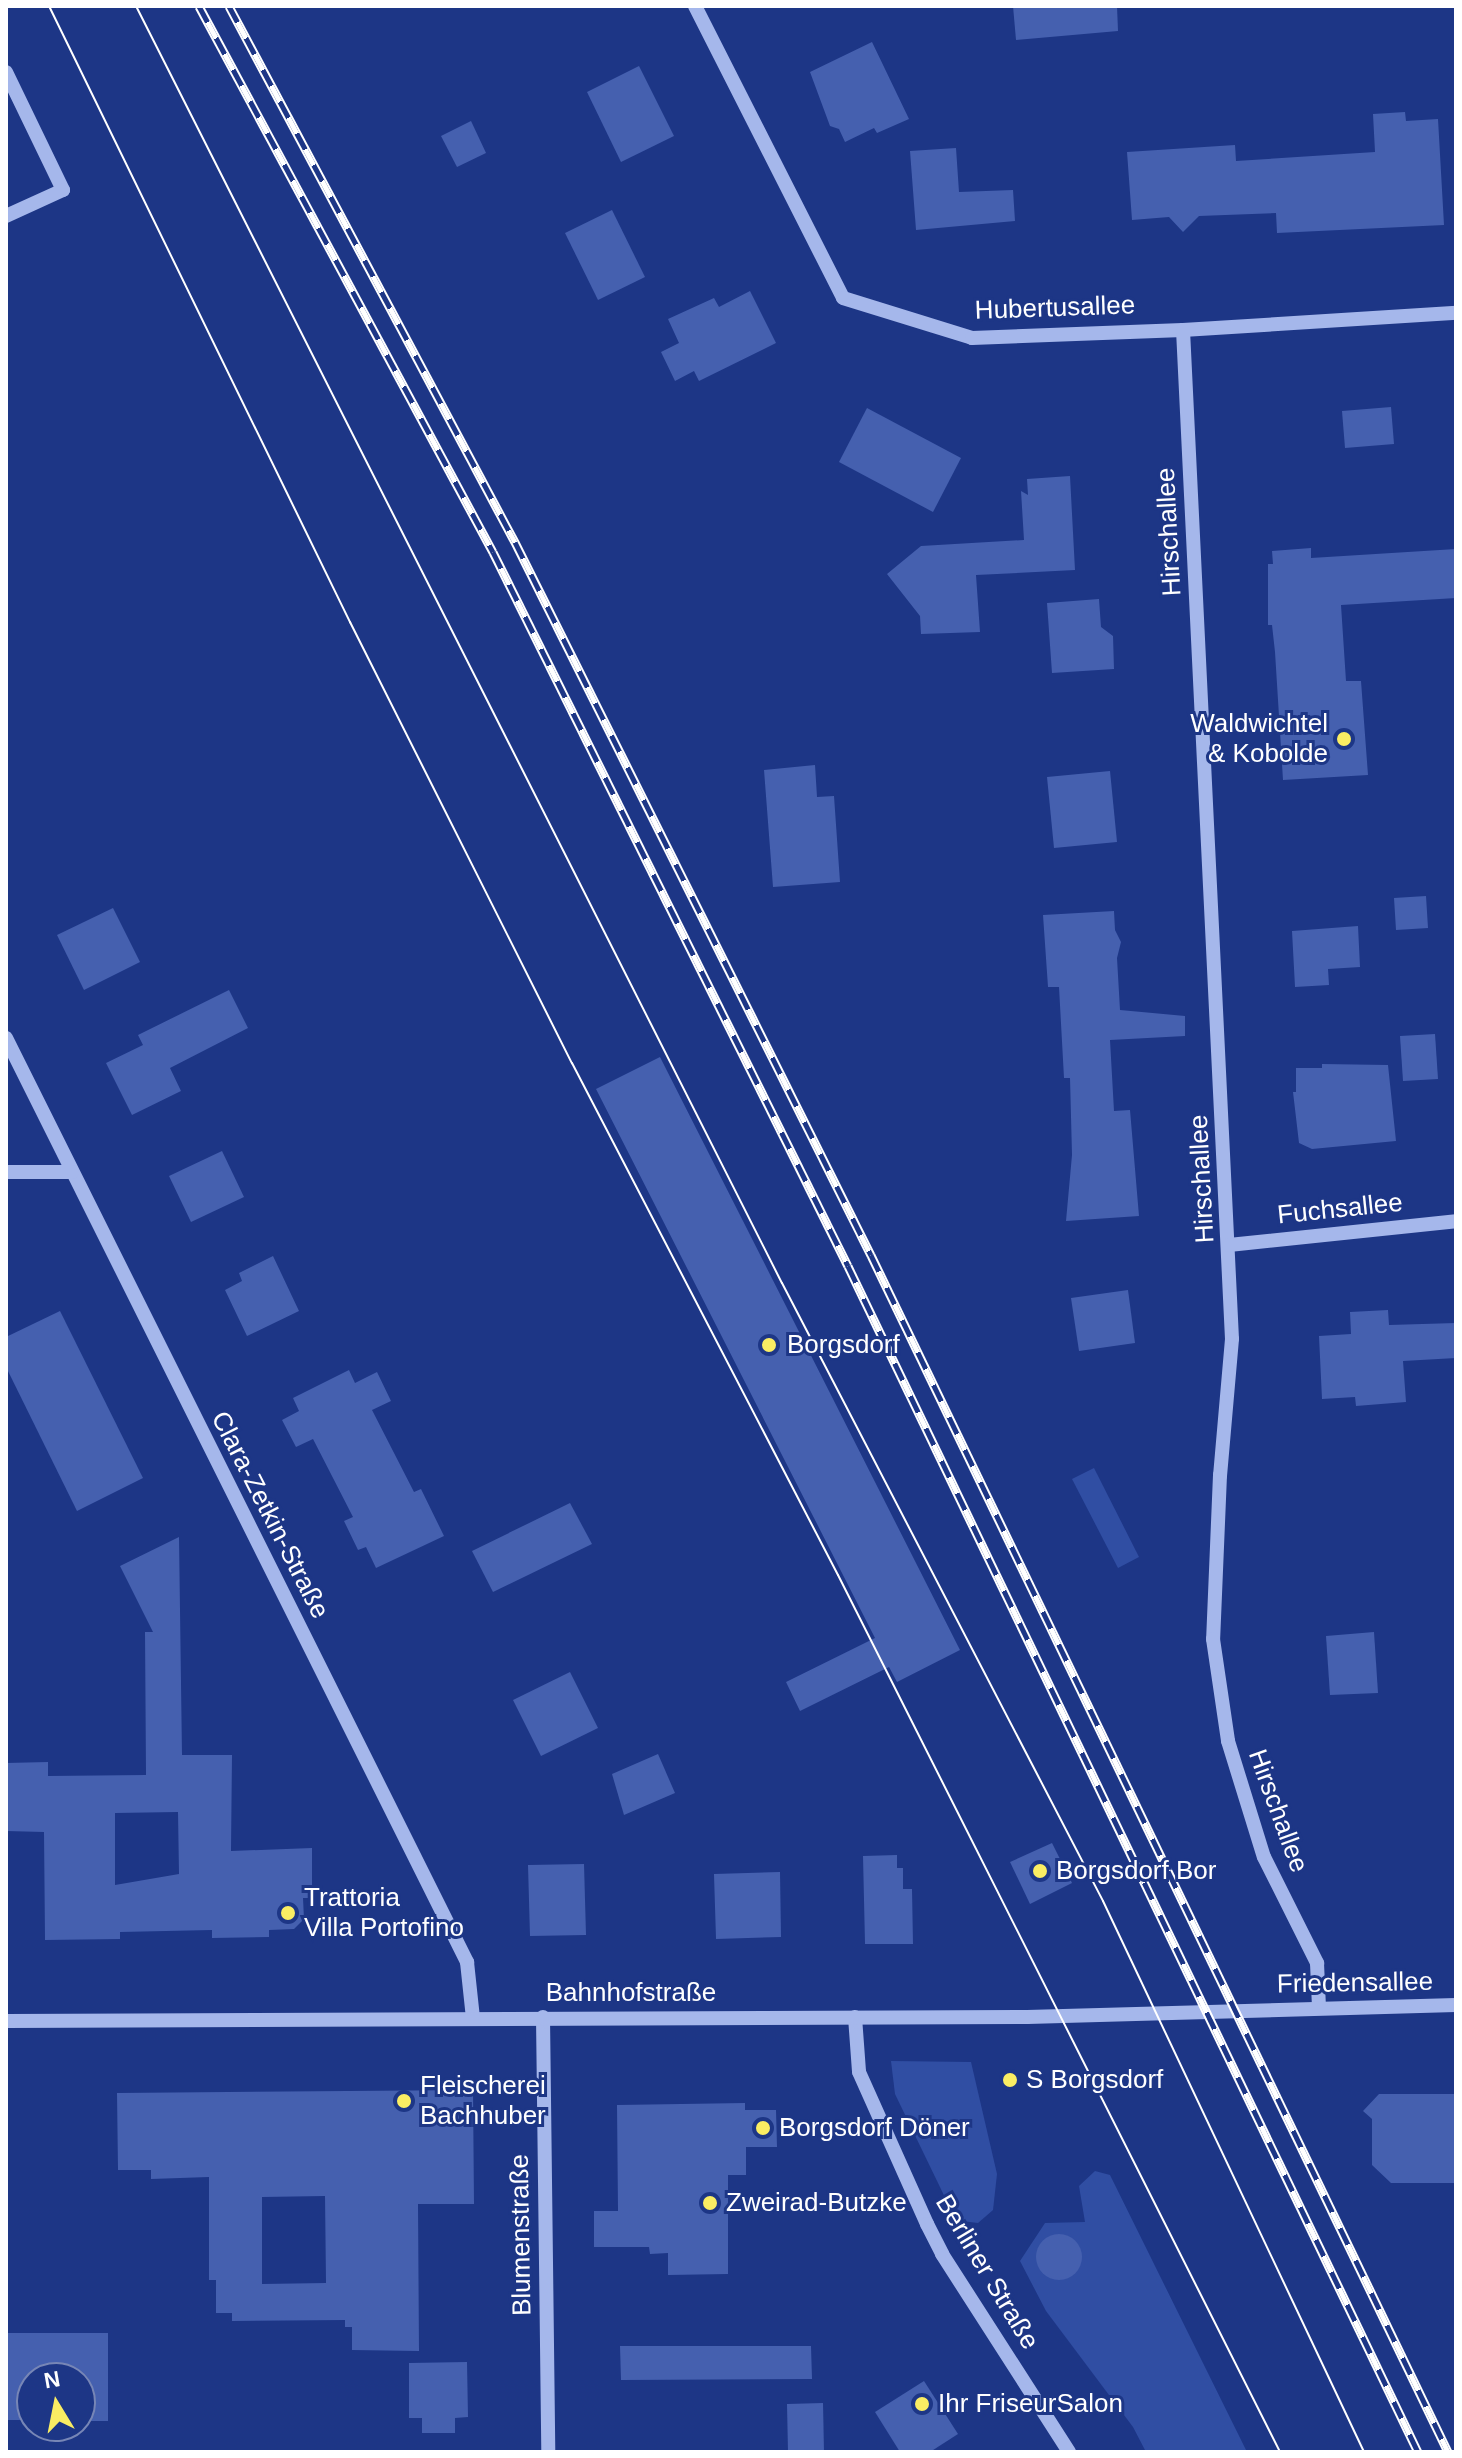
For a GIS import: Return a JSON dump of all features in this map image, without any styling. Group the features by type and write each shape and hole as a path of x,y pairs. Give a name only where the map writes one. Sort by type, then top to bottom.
{"street":[{"name":"Hubertusallee","path":"695,6 843,298 972,338 1183,330 1456,313"},
{"path":"6,72 63,190 6,216"},
{"name":"Hirschallee","path":"1183,330 1232,1339 1220,1475 1213,1639 1228,1741 1259,1842 1317,1963 1319,2007"},
{"name":"Clara-Zetkin-Straße","path":"6,1038 467,1962 473,2018"},
{"path":"6,1172 72,1172"},
{"name":"Fuchsallee","path":"1229,1245 1456,1221"},
{"name":"Friedensallee","path":"1256,2009 1456,2005"},
{"name":"Bahnhofstraße","path":"6,2021 1027,2017 1256,2009"},
{"name":"Blumenstraße","path":"543,2017 548,2452"},
{"name":"Berliner Straße","path":"855,2017 859,2072 927,2224 942,2254 1069,2452"}],"shaded area":[{"path":"1094,1468 1139,1557 1118,1568 1072,1479"},
{"path":"891,2061 971,2062 997,2174 993,2210 978,2223 962,2221 953,2214 895,2094"},
{"path":"1095,2171 1110,2175 1247,2452 1146,2452 1133,2427 1046,2311 1020,2261 1045,2223 1085,2222 1079,2186"}],"building":[{"path":"1013,6 1117,6 1118,31 1016,40"},
{"path":"872,42 909,119 877,133 874,128 845,142 839,129 830,126 810,72"},
{"path":"639,66 674,136 621,162 587,92"},
{"path":"1405,112 1406,121 1438,119 1444,225 1277,233 1276,213 1199,216 1183,232 1169,217 1132,220 1127,152 1235,145 1236,161 1375,152 1373,114"},
{"path":"471,121 486,153 457,167 441,136"},
{"path":"956,148 959,192 1013,190 1015,221 916,230 910,151"},
{"path":"612,210 645,277 598,300 565,233"},
{"path":"750,291 776,343 699,381 694,371 675,381 661,352 679,343 668,319 714,298 719,307"},
{"path":"1391,407 1394,444 1345,448 1342,411"},
{"path":"867,408 961,458 933,512 839,462"},
{"path":"1070,476 1075,570 976,575 980,632 921,634 920,616 887,574 921,546 1024,540 1021,491 1028,495 1027,479"},
{"path":"1311,548 1311,558 1456,549 1456,598 1341,605 1346,681 1361,681 1368,775 1283,780 1275,652 1272,625 1268,625 1268,564 1273,564 1272,551"},
{"path":"1099,599 1101,627 1113,636 1114,669 1052,673 1047,603"},
{"path":"815,765 817,797 834,796 840,882 773,887 764,770"},
{"path":"1110,771 1117,842 1054,848 1047,777"},
{"path":"1426,896 1428,928 1396,930 1394,898"},
{"path":"113,908 140,962 84,990 57,935"},
{"path":"1114,911 1115,930 1121,942 1117,958 1120,1010 1185,1016 1185,1036 1110,1040 1114,1111 1130,1110 1139,1216 1066,1221 1072,1155 1070,1078 1064,1078 1059,987 1048,987 1043,915"},
{"path":"1358,926 1360,967 1328,969 1329,985 1295,987 1292,931"},
{"path":"229,990 248,1028 170,1068 181,1091 132,1115 106,1063 143,1045 138,1035"},
{"path":"1435,1034 1438,1079 1403,1081 1400,1036"},
{"path":"660,1057 960,1650 897,1682 889,1667 800,1711 786,1682 875,1638 596,1089"},
{"path":"1322,1064 1388,1065 1396,1141 1312,1149 1299,1143 1293,1092 1296,1092 1296,1068 1322,1068"},
{"path":"222,1151 244,1197 191,1222 169,1176"},
{"path":"273,1256 299,1311 247,1336 225,1290 242,1281 239,1273"},
{"path":"1128,1290 1135,1343 1079,1351 1071,1298"},
{"path":"1388,1310 1389,1325 1456,1323 1456,1358 1403,1361 1406,1402 1356,1406 1355,1397 1322,1399 1319,1336 1351,1334 1350,1312"},
{"path":"60,1311 143,1478 77,1511 6,1367 6,1337"},
{"path":"349,1370 355,1383 377,1372 391,1401 372,1410 414,1492 421,1489 444,1536 376,1568 366,1547 358,1550 344,1521 353,1517 313,1439 296,1447 282,1420 299,1411 293,1398"},
{"path":"570,1503 592,1544 493,1592 472,1551"},
{"path":"179,1537 182,1755 232,1755 231,1851 312,1848 312,1898 303,1898 304,1919 294,1929 269,1930 269,1937 212,1938 212,1930 120,1932 120,1939 45,1940 44,1832 6,1831 6,1763 48,1762 48,1776 146,1775 145,1632 153,1632 120,1566","holes":["178,1812 179,1874 115,1885 115,1813"]},
{"path":"1374,1632 1378,1693 1330,1695 1326,1636"},
{"path":"570,1672 598,1728 541,1756 513,1700"},
{"path":"658,1754 675,1793 624,1815 612,1774"},
{"name":"Borgsdorf Bor","path":"1052,1843 1072,1883 1030,1904 1010,1862"},
{"path":"897,1855 897,1868 903,1868 903,1889 912,1889 913,1944 865,1944 863,1856"},
{"path":"584,1864 586,1935 530,1936 528,1865"},
{"path":"780,1872 781,1937 716,1939 714,1874"},
{"path":"473,2090 474,2204 418,2204 419,2351 352,2350 352,2327 345,2327 345,2320 232,2321 232,2313 216,2313 216,2280 209,2280 209,2177 151,2179 151,2170 118,2170 117,2093","holes":["325,2196 326,2283 262,2284 262,2197"]},
{"path":"1379,2094 1456,2094 1456,2183 1391,2183 1372,2165 1372,2119 1363,2111"},
{"path":"745,2103 745,2110 776,2110 777,2147 746,2147 746,2175 728,2175 728,2274 668,2275 668,2253 650,2254 649,2247 594,2247 594,2211 618,2211 617,2105"},
{"path":"1059,2234 1075,2241 1082,2257 1075,2273 1059,2280 1043,2273 1036,2257 1043,2241"},
{"path":"6,2333 108,2333 108,2421 96,2421 96,2362 16,2362 16,2420 6,2420"},
{"path":"620,2346 811,2346 812,2379 621,2380"},
{"path":"467,2362 468,2417 455,2418 455,2433 422,2433 422,2418 409,2418 409,2363"},
{"path":"924,2381 958,2434 930,2452 900,2452 875,2412"},
{"path":"823,2403 824,2452 788,2452 787,2404"}],"tram line":[{"path":"49,6 350,622 572,1063 838,1575 1280,2452"},
{"path":"136,6 782,1283 1103,1901 1364,2452"}],"railway":[{"path":"199,6 493,552 848,1266 1418,2452"},
{"path":"229,6 515,542 871,1255 1448,2452"}],"place":[{"name":"Waldwichtel & Kobolde","path":"1344,739"},
{"name":"Borgsdorf","path":"769,1345"},
{"name":"Borgsdorf Bor","path":"1040,1871"},
{"name":"Trattoria Villa Portofino","path":"288,1913"},
{"name":"S Borgsdorf","path":"1010,2080"},
{"name":"Fleischerei Bachhuber","path":"404,2101"},
{"name":"Borgsdorf Döner","path":"763,2128"},
{"name":"Zweirad-Butzke","path":"710,2203"},
{"name":"Ihr FriseurSalon","path":"922,2404"}]}
